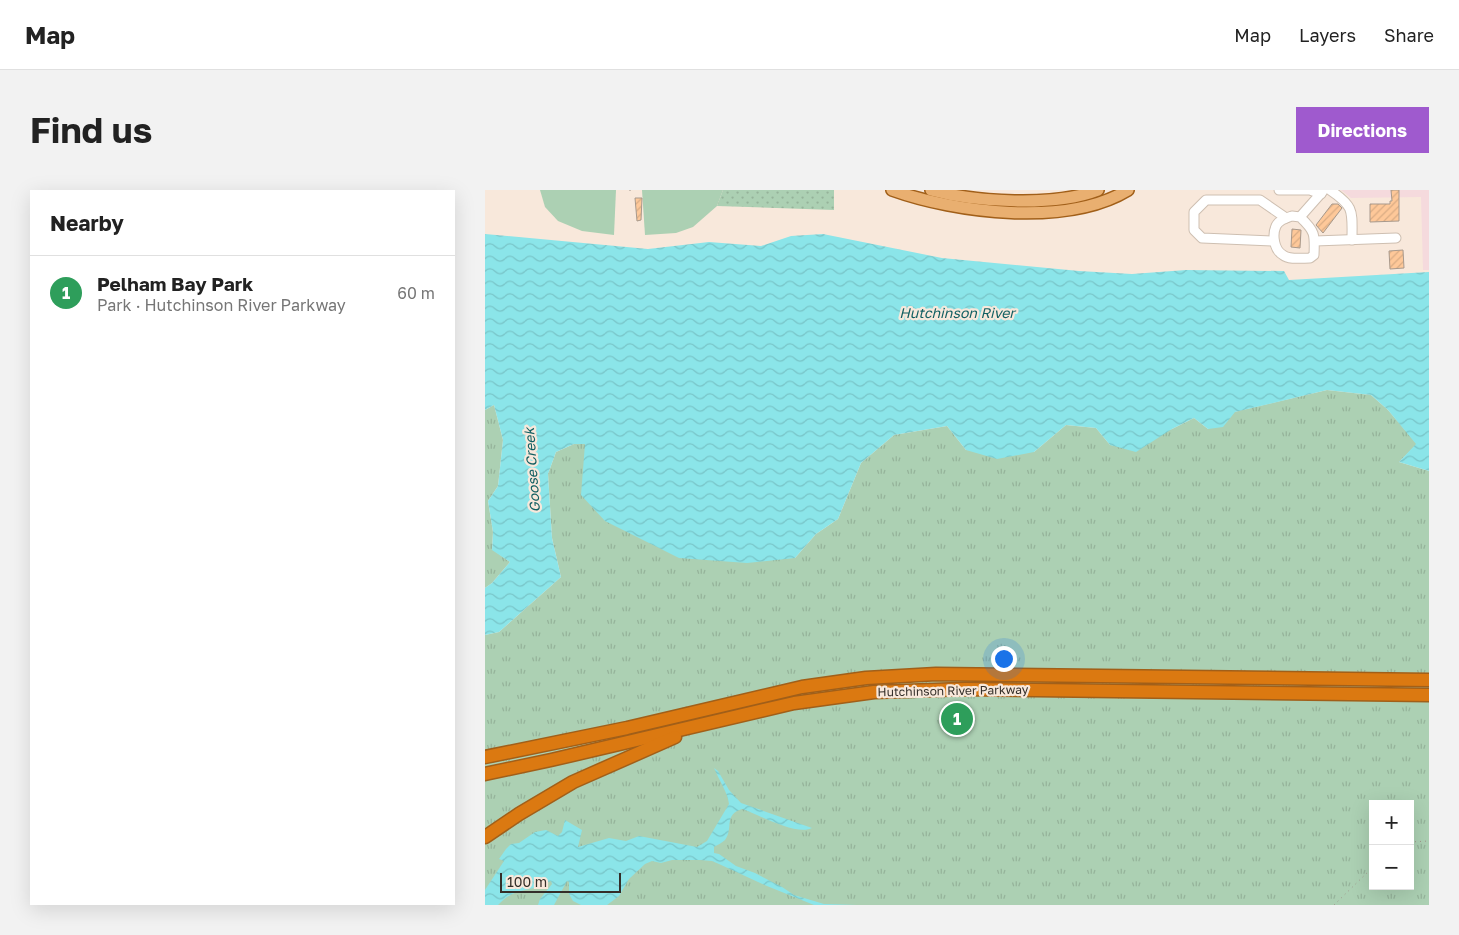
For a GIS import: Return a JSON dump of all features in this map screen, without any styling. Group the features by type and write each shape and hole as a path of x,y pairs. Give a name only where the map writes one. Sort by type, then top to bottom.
{"highway":[{"name":"Hutchinson River Parkway","path":"485,757 627,728 787,690 847,680 888,676 1429,680"},
{"name":"Hutchinson River Parkway","path":"485,774 819,698 874,692 912,689 1429,695"},
{"path":"485,837 528,808 586,776 703,724"}],"main road":[{"path":"892,190 922,200 965,209 997,212 1051,211 1088,205 1117,196 1128,190"},
{"path":"931,190 962,197 1007,201 1050,199 1098,190"}],"street":[{"path":"1279,190 1322,192"},
{"path":"1330,190 1348,204 1352,213 1352,240"},
{"path":"1300,217 1322,192"},
{"path":"1275,241 1202,238 1194,230 1194,212 1206,200 1260,200 1286,218"},
{"path":"1300,217 1314,232 1315,255 1310,258 1281,255 1275,241 1276,226 1286,218 1300,217"},
{"path":"1315,241 1396,238"}],"path":[{"path":"1414,842 1429,841"},
{"path":"1334,905 1369,871"}],"shaded area":[{"path":"1341,190 1429,190 1429,270 1423,270 1421,197 1351,198"}],"green space":[{"path":"540,190 616,190 614,235 582,231 558,221 545,207"},
{"path":"642,190 723,190 717,206 693,227 676,233 645,235"},
{"path":"723,190 834,190 834,210 717,206"},
{"path":"1327,390 1371,395 1388,410 1417,444 1399,462 1429,471 1429,905 485,905 485,635 499,632 561,577 552,538 548,474 556,452 574,444 585,444 585,462 795,558 816,534 838,519 861,463 894,435 947,426 966,450 1034,452 1066,425 1096,428 1110,445 1172,429 1194,418 1208,429 1234,412"},
{"path":"494,405 503,440 498,486 488,501 493,532 492,549 510,562 492,583 485,588 485,410"}],"water":[{"path":"485,234 648,249 709,242 761,246 791,236 823,234 942,258 1132,274 1186,270 1284,271 1289,280 1429,272 1429,471 1399,462 1416,444 1388,410 1371,395 1327,390 1235,412 1223,427 1208,429 1194,418 1172,429 1136,452 1110,445 1096,428 1066,425 1034,452 997,459 966,450 947,426 894,435 861,463 838,519 816,534 795,558 747,563 679,558 605,521 581,495 585,444 574,444 556,452 548,474 552,538 561,577 499,632 485,635 485,588 492,583 510,562 492,550 493,532 488,501 498,486 503,440 494,405 485,410"},
{"path":"714,768 718,771 729,790 741,803 812,828 805,830 787,827 742,809 731,818 728,835 724,841 714,847 714,853 719,854 736,866 755,873 782,887 794,895 824,904 857,905 814,905 712,861 672,860 661,863 652,861 645,864 629,879 619,896 607,905 581,905 573,901 569,894 569,882 567,881 554,905 538,905 540,899 552,884 551,881 517,892 504,899 498,905 485,905 485,890 504,861 499,859 506,849 511,844 519,843 535,832 546,830 558,836 562,832 565,820 582,830 578,847 609,838 626,841 639,836 697,847 707,841 729,804"}],"building":[{"path":"1391,190 1399,190 1399,221 1370,222 1370,204 1390,204 1390,201 1392,201"},
{"path":"635,198 642,198 641,220 637,221"},
{"path":"1332,204 1338,204 1342,208 1323,233 1316,225"},
{"path":"1292,229 1301,230 1300,248 1291,247"},
{"path":"1403,250 1404,268 1390,269 1389,251"}],"place":[{"name":"Pelham Bay Park","path":"957,719"}],"water label":[{"name":"Hutchinson River","path":"957,313"},
{"name":"Goose Creek","path":"532,470"}]}
